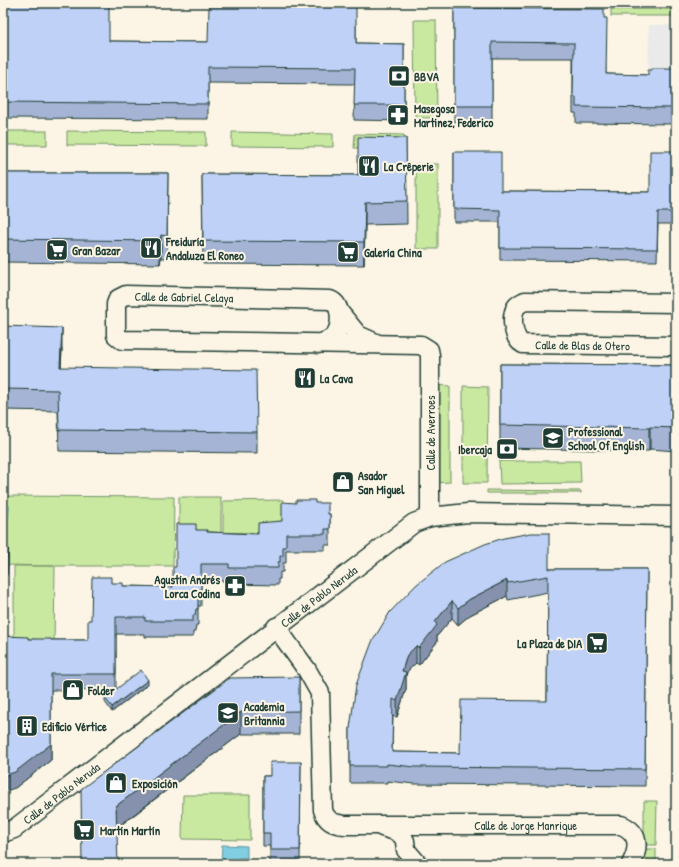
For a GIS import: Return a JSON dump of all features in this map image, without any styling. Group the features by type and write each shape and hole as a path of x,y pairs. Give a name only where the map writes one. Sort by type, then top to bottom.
{"street":[{"name":"Calle de Gabriel Celaya","path":"378,344 358,335 340,314 337,305 330,300 126,295 118,299 116,304 116,334 122,340 421,345 429,350"},
{"name":"Calle de Blas de Otero","path":"676,303 525,301 519,303 514,315 516,338 523,344 676,346"},
{"name":"Calle de Gabriel Celaya","path":"318,344 330,340 335,335 338,330 340,314"},
{"name":"Calle de Averroes","path":"429,350 430,517"},
{"name":"Calle de Pablo Neruda","path":"8,831 414,523 430,517 468,513 676,516"},
{"path":"276,627 307,670 320,693 323,810 325,818 336,824 436,824"},
{"name":"Calle de Jorge Manrique","path":"416,861 413,842 418,834 436,824 620,825 630,828 637,845 635,856 631,864"},
{"path":"376,825 395,831 402,835 405,840 406,850 416,861"},
{"path":"3,847 8,831"}],"shaded area":[{"path":"649,25 676,25 676,86 648,86"}],"green space":[{"path":"455,3 528,3 528,4"},
{"path":"611,9 676,9 676,16 611,16"},
{"path":"414,20 436,20 437,118 415,118"},
{"path":"3,131 47,131 47,145 3,145"},
{"path":"67,131 206,132 206,146 67,145"},
{"path":"232,132 333,134 333,147 232,146"},
{"path":"355,134 404,135 403,148 354,148"},
{"path":"416,164 438,164 438,249 416,249"},
{"path":"437,385 450,386 450,482 436,483"},
{"path":"463,386 488,387 487,483 463,483"},
{"path":"499,461 580,461 581,483 500,484"},
{"path":"487,490 581,491 581,493 487,493"},
{"path":"3,496 174,497 173,566 55,566 54,647 14,647 14,566 54,566 3,565"},
{"path":"179,497 221,497 221,537 179,537"},
{"path":"283,500 283,532 223,533 223,501"},
{"path":"183,795 250,795 250,840 182,839"},
{"path":"644,801 657,801 656,845 644,845"},
{"path":"644,849 656,849 656,864 644,864"}],"water":[{"path":"3,506 9,506 8,520 3,520"},
{"path":"222,845 247,846 247,858 239,858 239,864 221,864"}],"building":[{"path":"3,3 109,5 109,41 208,42 209,6 356,7 356,43 404,44 404,105 354,105 355,68 208,67 208,104 3,102"},
{"path":"454,8 604,9 604,18 607,18 606,74 648,75 648,70 652,70 652,68 676,68 676,108 576,107 576,97 573,97 574,43 492,42 492,106 454,106"},
{"path":"3,135 7,135 7,173 168,173 167,236 161,235 160,241 3,239"},
{"path":"358,137 406,138 407,201 365,202 364,242 203,241 202,174 358,175"},
{"path":"650,151 676,151 676,212 658,212 657,249 500,248 500,210 454,209 454,152 501,152 501,191 650,192"},
{"path":"3,326 62,328 60,367 256,370 257,432 59,430 58,390 3,389"},
{"path":"500,364 676,365 676,428 500,425"},
{"path":"296,500 315,500 315,503 328,503 330,529 325,529 325,534 286,534 286,547 283,547 283,556 280,556 278,568 229,568 229,564 201,564 201,590 198,590 198,609 196,609 195,615 193,615 193,621 145,621 145,617 116,617 116,674 51,674 51,744 15,772 3,776 3,636 28,637 28,639 88,640 88,620 91,620 92,577 111,577 111,583 123,583 123,586 173,587 173,567 176,567 176,524 196,524 196,530 207,530 207,532 258,534 258,523 282,521 282,502 296,503"},
{"path":"531,533 549,533 549,569 647,569 645,769 415,767 387,764 387,766 350,766 350,728 356,685 372,642 390,612 416,585 445,562 485,544 504,538","holes":["548,576 547,701 461,700 460,753 392,752 393,699 397,701 406,672 402,671 407,655 416,646 419,648 437,625 435,622 452,601 458,608 470,599 507,580 508,583"]},
{"path":"3,547 8,547 7,559 3,559"},
{"path":"141,670 148,680 112,707 105,698"},
{"path":"299,677 299,711 241,712 116,806 118,864 82,864 81,789 230,678"},
{"path":"270,762 301,762 300,850 270,850 270,833 263,833 263,776 270,776"}],"tram line":[{"path":"3,860 6,864"}],"place":[{"name":"BBVA","path":"399,76"},
{"name":"Masegosa Martinez, Federico","path":"398,115"},
{"name":"La Crêperie","path":"369,166"},
{"name":"Freiduría Andaluza El Roneo","path":"151,248"},
{"name":"Gran Bazar","path":"57,250"},
{"name":"Galería China","path":"348,252"},
{"name":"La Cava","path":"305,378"},
{"name":"Professional School Of English","path":"553,438"},
{"name":"Ibercaja","path":"507,449"},
{"name":"Asador San Miguel","path":"343,482"},
{"name":"Agustín Andrés Lorca Codina","path":"235,586"},
{"name":"La Plaza de DIA","path":"597,643"},
{"name":"Folder","path":"73,690"},
{"name":"Academia Britannia","path":"228,713"},
{"name":"Edificio Vértice","path":"27,726"},
{"name":"Exposición","path":"116,783"},
{"name":"Martín Martín","path":"84,830"}]}
